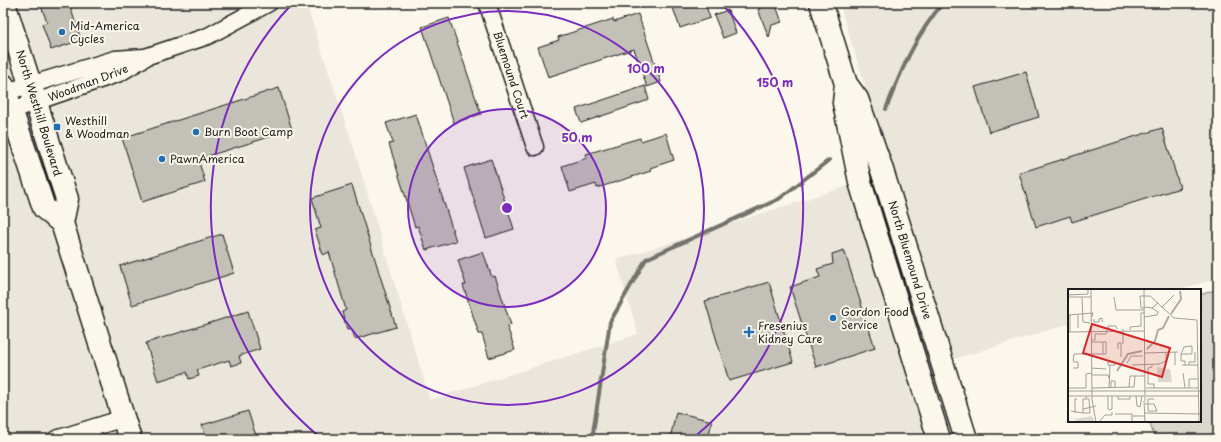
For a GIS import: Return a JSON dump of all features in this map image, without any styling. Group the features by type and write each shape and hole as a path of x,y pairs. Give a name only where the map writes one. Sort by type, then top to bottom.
{"main road":[{"name":"North Westhill Boulevard","path":"4,3 67,199 62,223 130,439"},
{"name":"North Bluemound Drive","path":"821,3 846,84 857,99 881,166 966,439"},
{"name":"North Bluemound Drive","path":"846,84 844,103 860,182 939,439"},
{"path":"5,99 44,208 62,223"}],"street":[{"name":"Woodman Drive","path":"5,99 33,94 120,73 148,56 208,36 269,3"},
{"name":"Bluemound Court","path":"487,3 535,147"},
{"path":"56,439 124,418"}],"shaded area":[{"path":"3,3 306,3 354,149 430,400 638,334 616,260 854,184 931,439 3,439"},
{"path":"839,3 1218,3 1218,278 1182,289 1068,289 1068,324 951,360"},
{"path":"1218,289 1218,439 1155,439 1149,422 1201,422 1201,295"}],"building":[{"name":"Mid-America Cycles","path":"40,3 69,3 81,40 51,50 42,24 47,22"},
{"path":"688,3 705,3 710,18 680,28 673,8"},
{"path":"775,3 782,22 772,25 769,38 758,9"},
{"path":"728,10 736,33 723,38 714,15"},
{"path":"638,14 661,82 647,87 634,49 548,77 538,47 559,40 558,37 613,19 614,22"},
{"path":"449,18 481,114 454,123 422,27"},
{"path":"1026,72 1039,117 989,132 975,87"},
{"path":"645,86 649,100 581,123 576,109"},
{"path":"279,88 292,130 198,159 205,182 142,202 122,138"},
{"path":"416,114 456,241 426,250 418,226 415,227 389,144 393,143 386,123"},
{"path":"1162,128 1180,188 1072,222 1070,216 1036,227 1019,173"},
{"path":"666,133 674,160 650,168 651,171 597,188 596,184 570,192 562,166 587,158 586,154 640,138 641,141"},
{"path":"491,159 514,229 486,238 464,168"},
{"path":"352,185 396,327 355,339 352,329 347,330 342,312 346,310 329,252 323,255 315,230 321,228 312,198"},
{"path":"222,234 234,273 132,305 120,266"},
{"name":"Gordon Food Service","path":"844,250 875,348 816,367 790,287 820,277 817,269 833,264 832,254"},
{"path":"483,252 492,277 495,276 511,325 507,326 515,350 489,358 482,334 479,334 463,285 466,285 458,260"},
{"name":"Fresenius Kidney Care","path":"769,282 793,362 729,381 705,301"},
{"path":"248,311 260,349 239,356 241,363 231,366 229,360 197,370 199,376 189,379 187,372 158,381 146,343"},
{"path":"248,411 257,439 206,439 202,425"},
{"path":"676,412 712,421 708,439 670,439"}],"waterway":[{"path":"886,109 910,53 933,15 943,3"},
{"path":"592,439 610,322 646,259 779,199 829,160"}],"place":[{"name":"Mid-America Cycles","path":"62,32"},
{"name":"Westhill & Woodman","path":"57,127"},
{"name":"Burn Boot Camp","path":"196,132"},
{"name":"PawnAmerica","path":"162,159"},
{"name":"Gordon Food Service","path":"833,318"},
{"name":"Fresenius Kidney Care","path":"749,332"}]}
